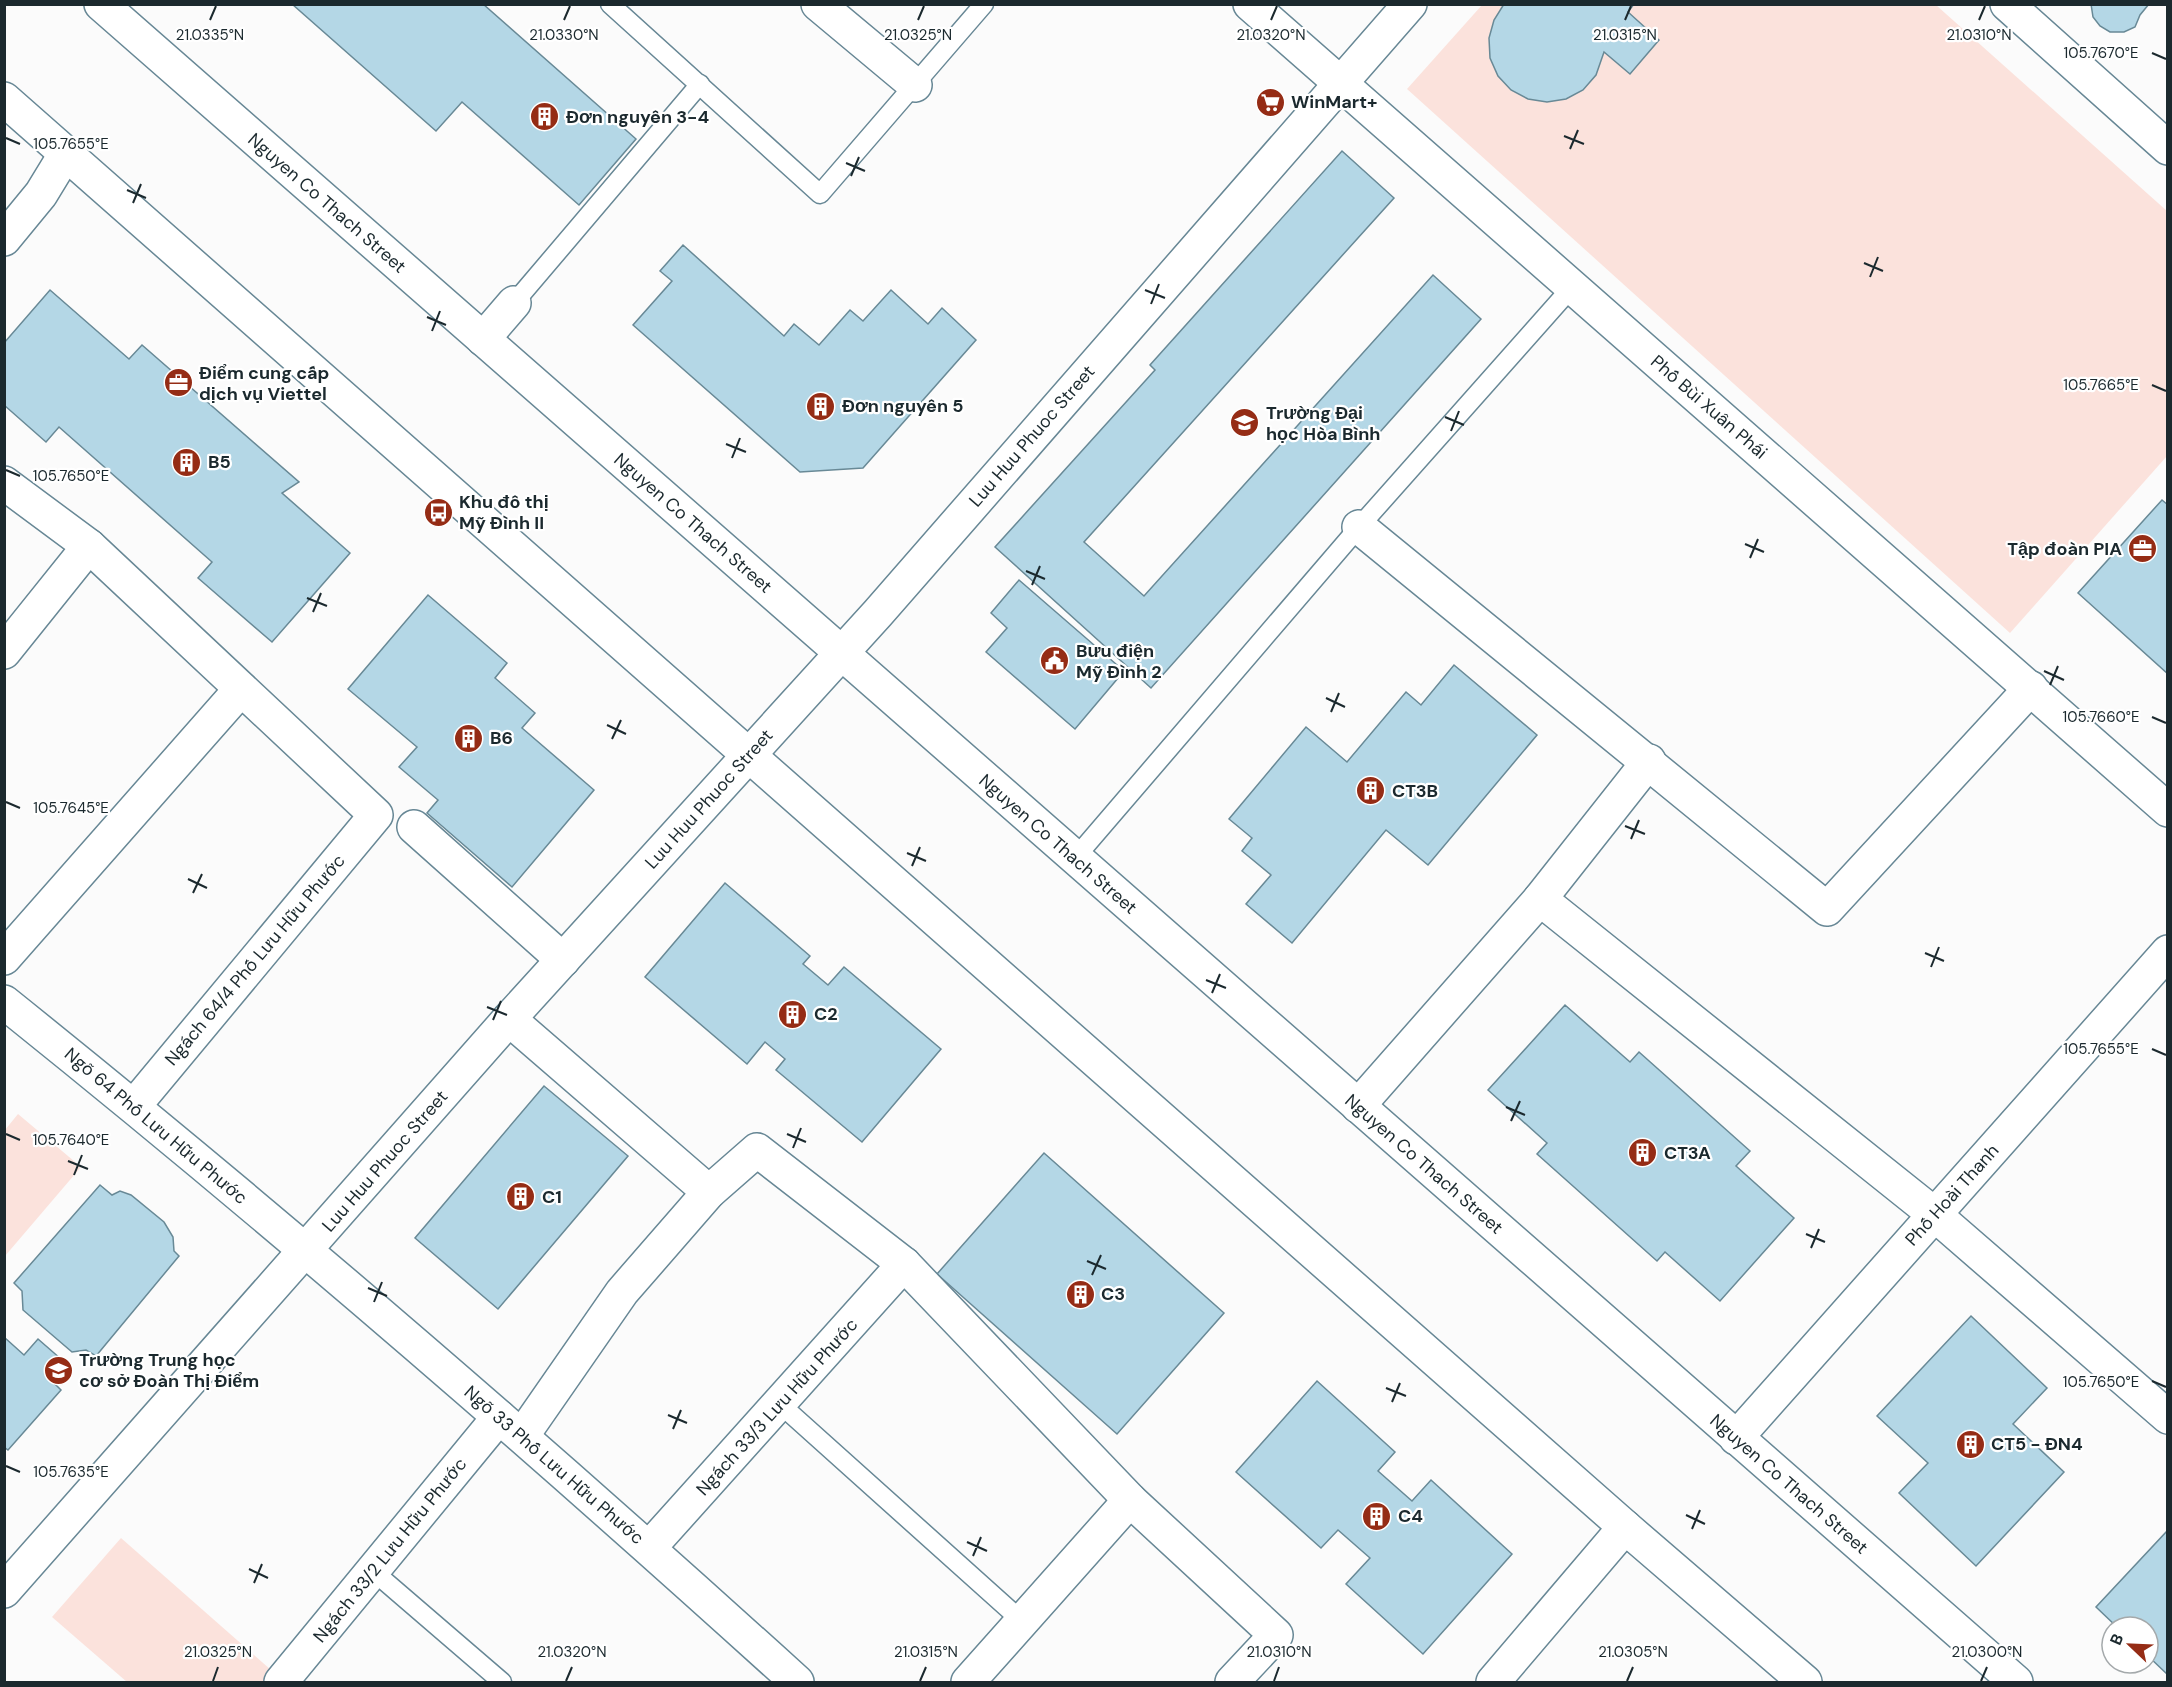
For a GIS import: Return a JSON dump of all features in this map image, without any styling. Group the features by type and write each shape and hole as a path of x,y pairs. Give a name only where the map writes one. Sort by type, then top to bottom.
{"street":[{"name":"Nguyen Co Thach Street","path":"101,4 2016,1683"},
{"path":"818,4 915,85"},
{"name":"Phố Bùi Xuân Phái","path":"1250,4 2168,810"},
{"name":"Luu Huu Phuoc Street","path":"4,1591 306,1252 509,1019 841,653 1410,4"},
{"path":"2007,4 2168,148"},
{"path":"4,99 1805,1683"},
{"path":"4,239 41,194 66,153"},
{"path":"483,339 514,303"},
{"path":"4,483 89,546 241,689 4,958"},
{"path":"1359,527 1649,761 1827,909 2031,688"},
{"path":"4,652 89,546"},
{"name":"Ngách 64/4 Phố Lưu Hữu Phước","path":"134,1106 376,815 241,689"},
{"path":"1358,1106 1540,899 1649,761"},
{"path":"414,827 563,960"},
{"path":"1540,899 1934,1214 2164,1407"},
{"name":"Phố Hoài Thanh","path":"1736,1438 2168,952"},
{"name":"Ngõ 64 Phố Lưu Hữu Phước","path":"4,1002 134,1106 306,1252"},
{"path":"509,1019 709,1192"},
{"name":"Ngách 33/2 Lưu Hữu Phước","path":"281,1683 373,1571 511,1427 622,1292 709,1192 757,1150 904,1264"},
{"name":"Ngõ 33 Phố Lưu Hữu Phước","path":"306,1252 650,1548 797,1683"},
{"path":"904,1264 1130,1500 1276,1635 1232,1683"},
{"name":"Ngách 33/3 Lưu Hữu Phước","path":"650,1548 904,1264"},
{"path":"968,1683 1130,1500"},
{"path":"1493,1683 1625,1527"}],"lane":[{"path":"610,4 820,194 984,4"},
{"path":"514,303 700,84"},
{"path":"1075,858 1359,527 1572,287"},
{"path":"780,1404 1023,1622"},
{"path":"373,1571 502,1683"}],"shaded area":[{"path":"1482,5 1936,5 2167,211 2167,456 2010,633 1407,89"},
{"path":"18,1114 81,1167 5,1256 5,1130"},
{"path":"121,1538 279,1677 274,1682 127,1682 52,1617"}],"building":[{"name":"Đơn nguyên 3-4","path":"292,4 483,4 636,139 579,205 462,102 436,131"},
{"path":"1504,4 1634,4 1628,12 1659,40 1630,74 1604,52 1596,75 1583,90 1566,99 1547,102 1528,99 1511,90 1498,76 1490,58 1489,38 1494,20"},
{"path":"2091,4 2149,4 2140,15 2135,27 2124,32 2110,32 2100,26 2093,17"},
{"path":"1342,151 1394,198 1084,542 1144,596 1433,275 1481,319 1151,688 995,547 1155,370 1150,365"},
{"name":"Đơn nguyên 5","path":"683,245 784,336 794,324 819,345 850,310 863,321 891,290 928,324 942,308 976,340 863,468 800,472 633,325 672,281 660,271"},
{"name":"B5","path":"50,290 129,359 142,345 299,482 282,493 350,553 272,642 198,578 212,562 59,427 46,442 4,405 4,343"},
{"name":"Tập đoàn PIA","path":"2162,500 2168,505 2168,674 2078,593"},
{"name":"Bưu điện Mỹ Đình 2","path":"1019,580 1124,671 1075,729 986,652 1007,628 991,613"},
{"name":"B6","path":"428,595 507,663 495,678 535,713 522,728 594,790 512,887 427,813 438,800 399,767 417,747 348,689"},
{"name":"CT3B","path":"1454,665 1537,735 1428,865 1386,830 1292,943 1246,904 1271,875 1242,851 1252,838 1229,819 1306,727 1347,762 1406,692 1421,705"},
{"name":"C2","path":"725,883 810,956 803,964 828,985 844,967 941,1049 862,1142 776,1070 785,1059 765,1042 747,1064 645,977"},
{"name":"CT3A","path":"1565,1005 1630,1062 1639,1052 1750,1151 1736,1166 1794,1218 1720,1301 1665,1252 1657,1261 1537,1154 1547,1143 1488,1090"},
{"name":"C1","path":"544,1086 628,1156 498,1309 415,1238"},
{"name":"C3","path":"1044,1153 1224,1313 1117,1434 937,1274"},
{"path":"100,1185 112,1195 120,1191 131,1195 164,1222 173,1237 174,1251 179,1256 96,1356 86,1350 72,1352 23,1310 22,1291 14,1283"},
{"name":"CT5 - ĐN4","path":"1971,1316 2047,1388 2013,1424 2064,1472 1976,1566 1899,1493 1928,1463 1877,1416"},
{"path":"4,1337 24,1355 38,1339 69,1366 54,1383 61,1390 8,1450 4,1447"},
{"name":"C4","path":"1317,1381 1395,1452 1378,1471 1412,1501 1431,1480 1512,1554 1423,1654 1346,1584 1370,1558 1338,1530 1321,1548 1236,1472"},
{"path":"2168,1530 2168,1675 2160,1667 2160,1615 2104,1615 2096,1607"}],"place":[{"name":"WinMart+","path":"1270,102"},
{"name":"Đơn nguyên 3-4","path":"545,117"},
{"name":"Điểm cung cấp dịch vụ Viettel","path":"178,383"},
{"name":"Đơn nguyên 5","path":"821,406"},
{"name":"Trường Đại học Hòa Bình","path":"1245,423"},
{"name":"B5","path":"187,462"},
{"name":"Khu đô thị Mỹ Đình II","path":"438,512"},
{"name":"Tập đoàn PIA","path":"2143,549"},
{"name":"Bưu điện Mỹ Đình 2","path":"1055,661"},
{"name":"B6","path":"469,738"},
{"name":"CT3B","path":"1371,791"},
{"name":"C2","path":"793,1014"},
{"name":"CT3A","path":"1643,1153"},
{"name":"C1","path":"521,1197"},
{"name":"C3","path":"1080,1294"},
{"name":"Trường Trung học cơ sở Đoàn Thị Điểm","path":"58,1370"},
{"name":"CT5 - ĐN4","path":"1970,1444"},
{"name":"C4","path":"1377,1516"}]}
